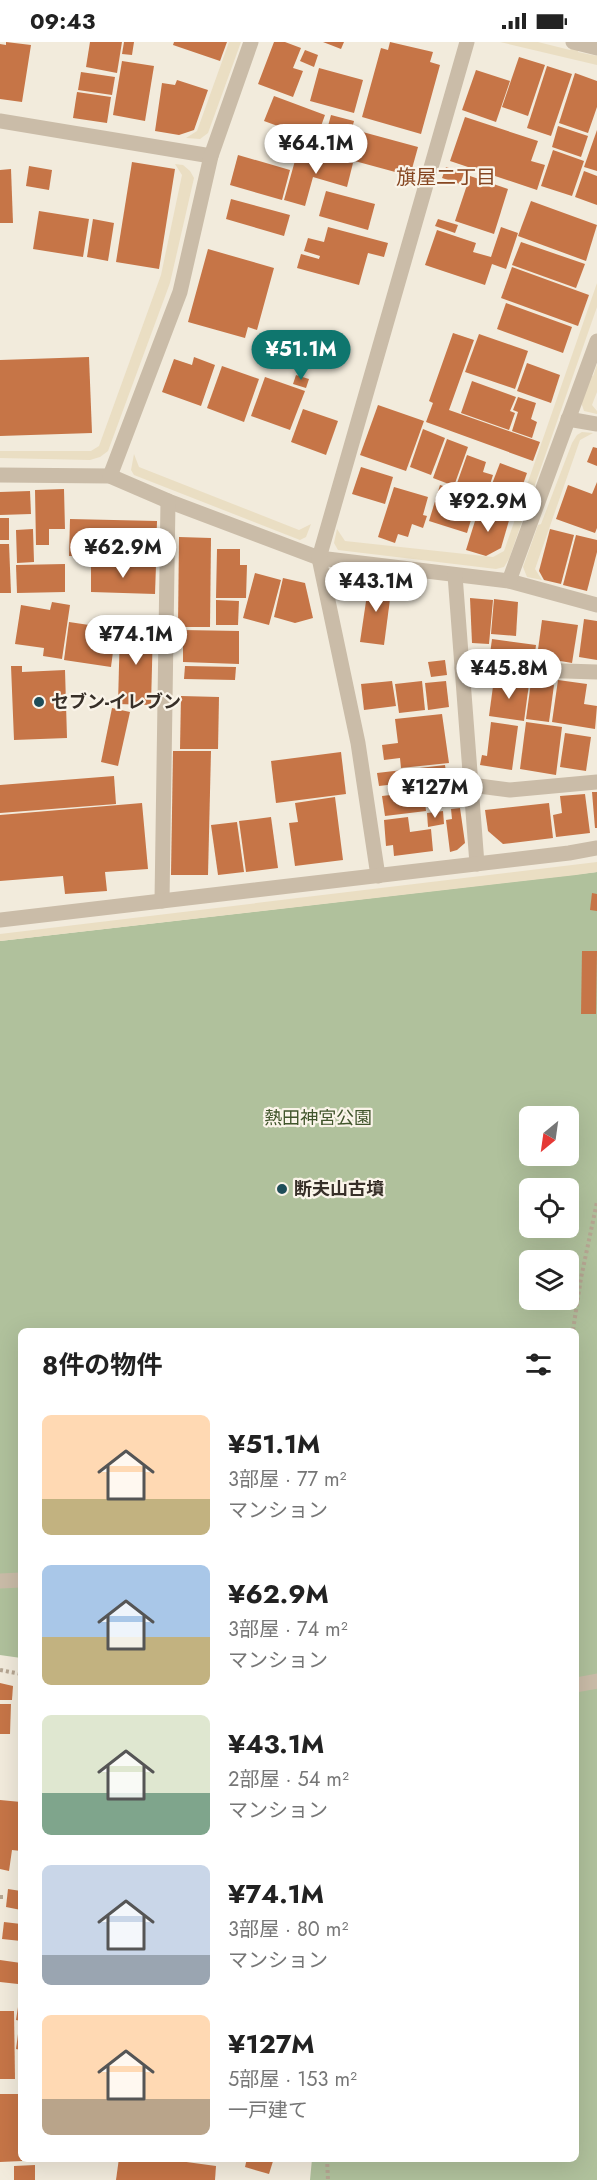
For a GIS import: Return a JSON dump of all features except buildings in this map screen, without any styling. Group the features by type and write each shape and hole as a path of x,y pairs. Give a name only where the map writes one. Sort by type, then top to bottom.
{"street":[{"path":"110,477 180,292 211,156 251,42"},
{"path":"378,876 358,743 319,558 467,42"},
{"path":"573,42 597,48"},
{"path":"0,121 211,156"},
{"path":"509,581 597,341"},
{"path":"568,419 597,424"},
{"path":"0,475 110,477 319,558 509,581 597,604"},
{"path":"162,901 168,501"},
{"path":"455,575 477,864"},
{"path":"462,668 597,672"},
{"path":"471,785 510,790 597,782"},
{"path":"0,920 597,848"},
{"path":"0,1581 18,1580"},
{"path":"579,1685 597,1681"}],"path":[{"path":"573,1328 597,1202"},
{"path":"0,1670 18,1673"},
{"path":"0,1897 6,1897"},
{"path":"327,2162 328,2180"}],"green space":[{"name":"熱田神宮公園","path":"597,872 597,2180 310,2180 312,2162 579,2162 579,1328 18,1328 18,1658 0,1655 0,941"}],"shaded area":[{"path":"229,42 241,42 208,133 200,139 186,138 197,131"},
{"path":"500,42 538,42 570,50 571,47 579,49 578,52 597,56 597,65"},
{"path":"175,164 183,165 194,178 170,283 108,451 90,460 0,458 0,451 91,451 99,446 161,275 182,175"},
{"path":"597,283 597,307 509,559 504,567 496,569 338,550 334,543 337,529 345,541 493,557 504,551"},
{"path":"597,364 597,392 592,405 597,414 584,411 581,402 589,375 593,376"},
{"path":"582,432 593,433 580,440 535,569 542,580 527,577 523,567 538,525 541,524 572,443"},
{"path":"134,454 139,467 299,530 311,524 306,537 300,540 134,475 131,470"},
{"path":"597,862 597,872 576,875 0,941 0,934"}],"place":[{"name":"セブン-イレブン","path":"39,702"},
{"name":"断夫山古墳","path":"282,1189"}],"district":[{"name":"旗屋二丁目","path":"446,177"}]}
